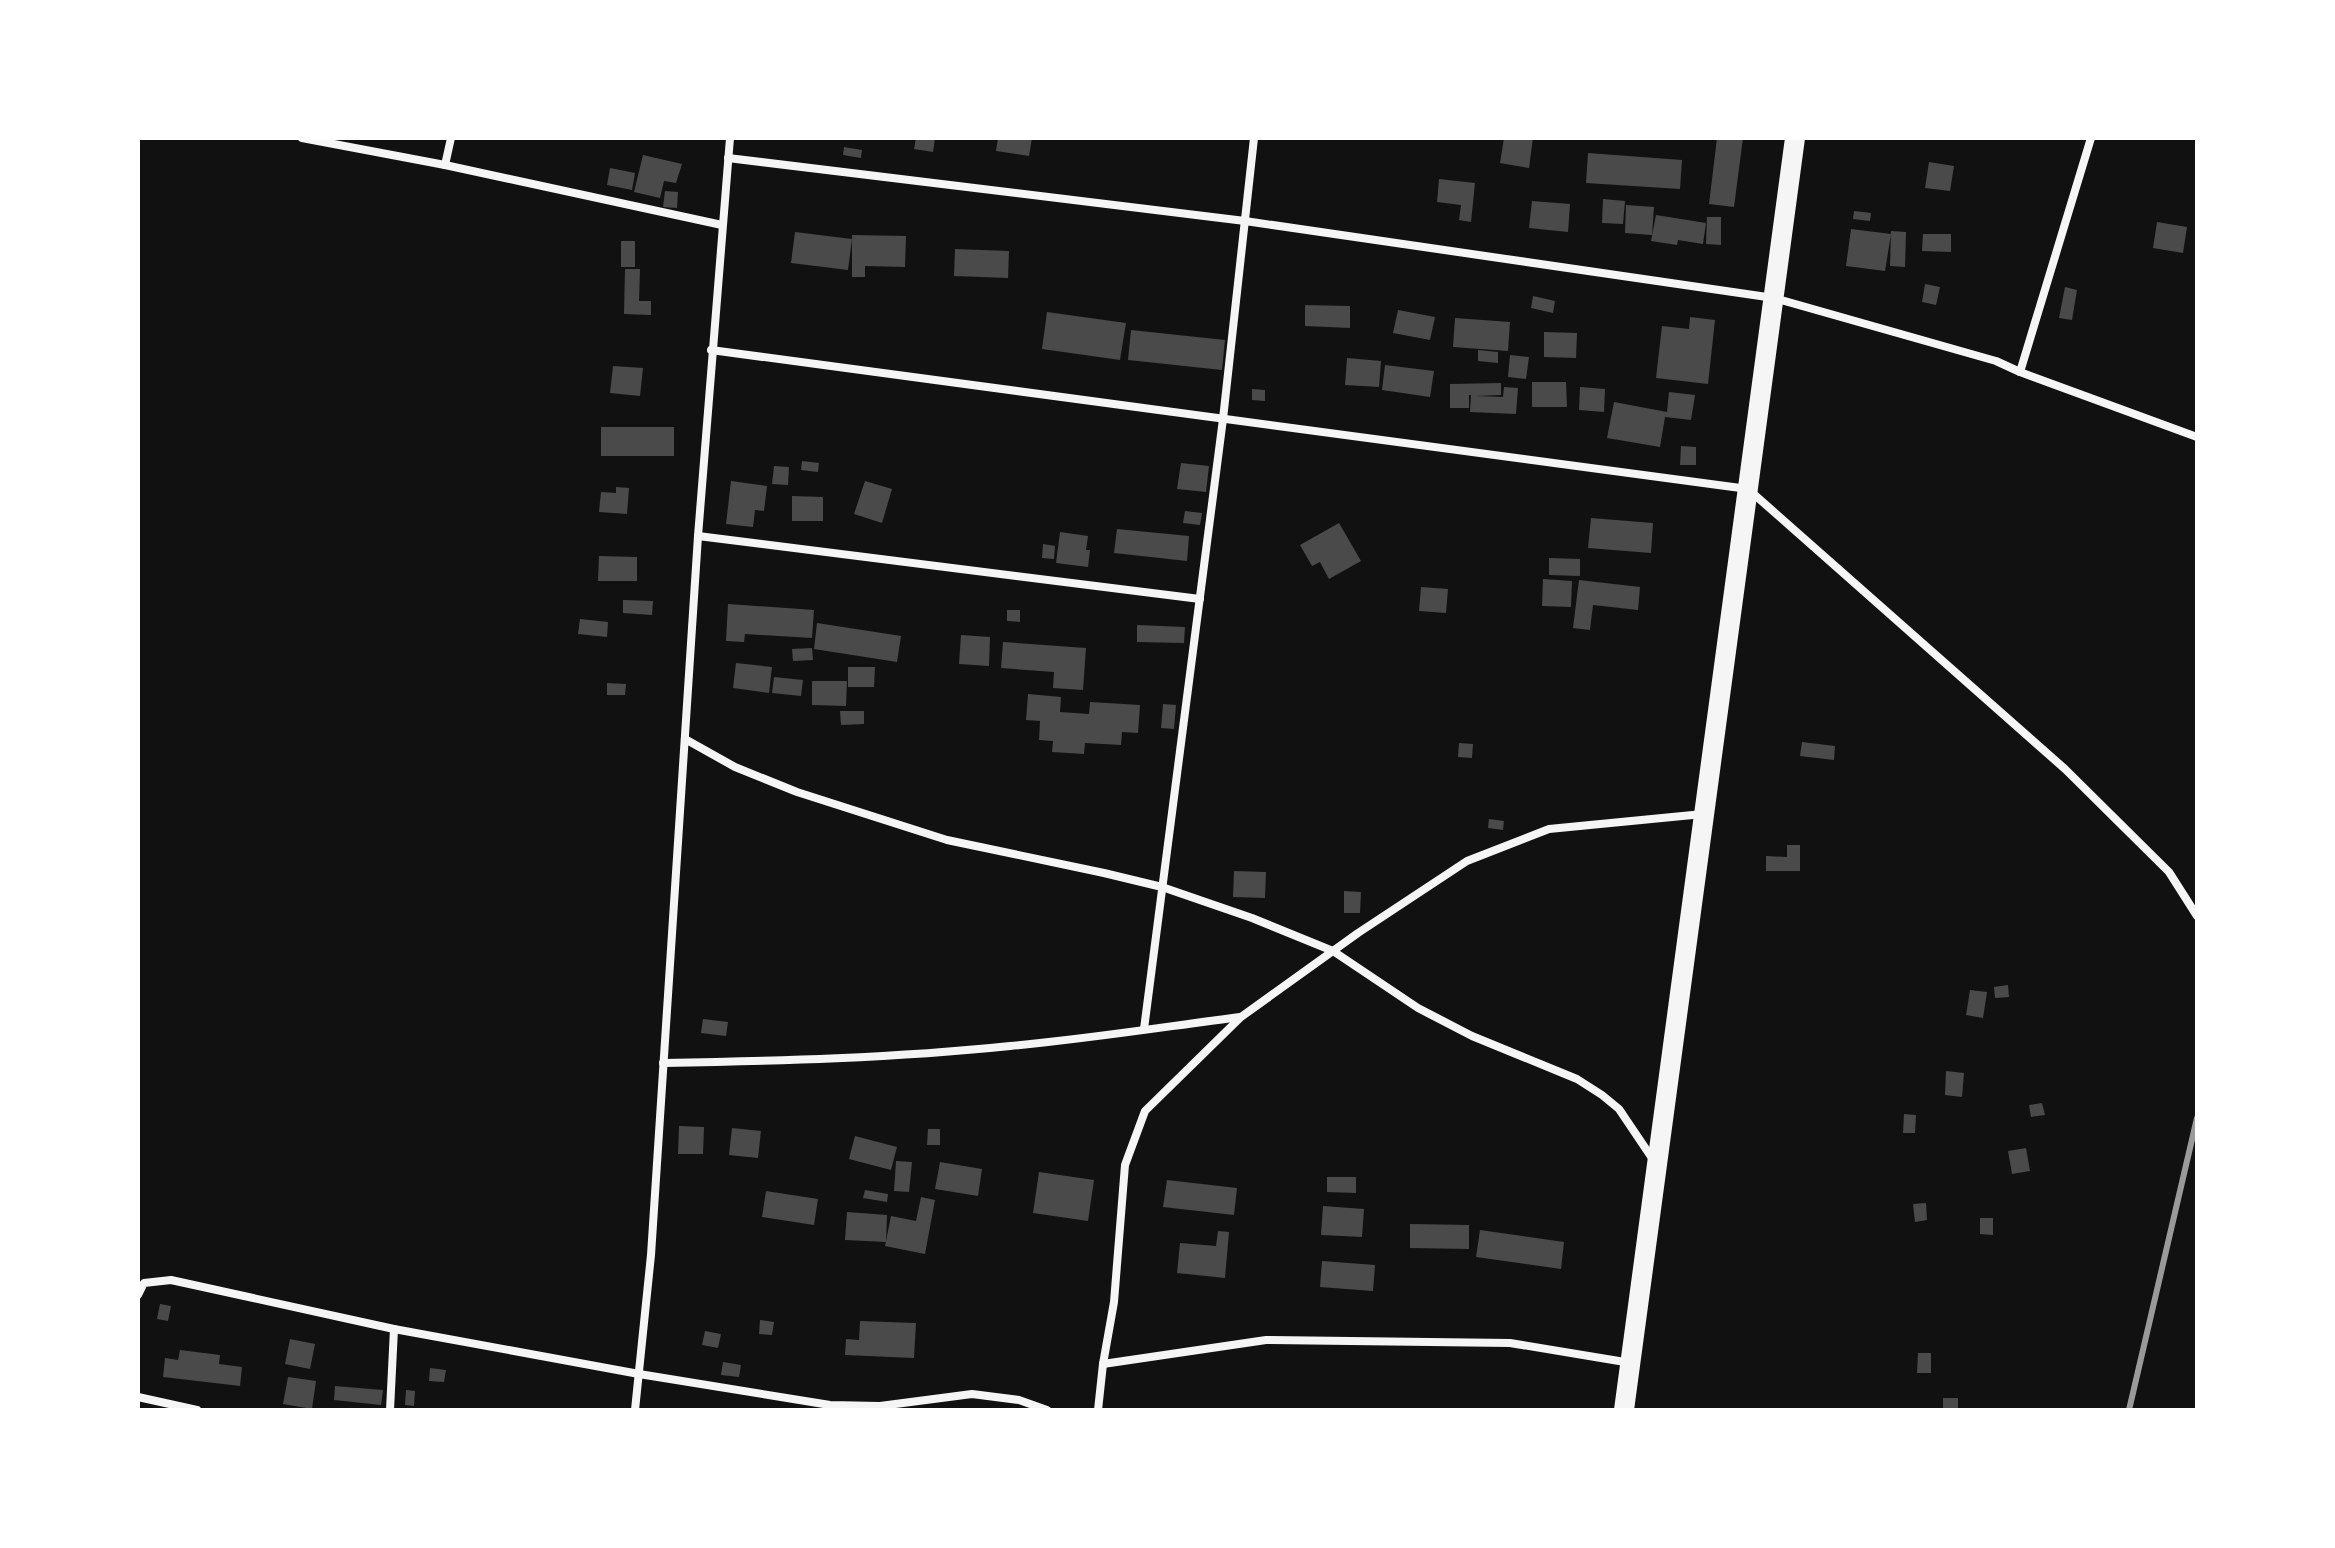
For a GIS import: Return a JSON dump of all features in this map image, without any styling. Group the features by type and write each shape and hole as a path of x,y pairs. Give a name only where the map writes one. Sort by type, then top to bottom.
{"main road":[{"path":"1624,1410 1795,138"}],"street":[{"path":"302,138 445,165 722,225"},
{"path":"445,165 451,138"},
{"path":"635,1410 651,1255 711,350 730,138"},
{"path":"1144,1029 1223,419 1254,138"},
{"path":"2020,372 2091,138"},
{"path":"728,158 1245,221 1774,298 1996,361 2197,437"},
{"path":"711,350 1748,489 2065,769 2169,872 2197,916"},
{"path":"698,536 1200,599"},
{"path":"685,739 735,767 797,792 947,840 1162,887 1252,918 1333,951 1418,1008 1472,1036 1577,1079 1602,1095 1619,1109 1657,1165"},
{"path":"1098,1410 1114,1302 1125,1165 1145,1111 1241,1017 1467,861 1549,829 1704,814"},
{"path":"663,1063 901,1056 1011,1046 1241,1017"},
{"path":"138,1295 144,1283 171,1280 394,1329 830,1405 880,1406 972,1394 1019,1400 1047,1410"},
{"path":"390,1410 394,1329"},
{"path":"1103,1364 1266,1340 1510,1343 1632,1363"},
{"path":"138,1397 197,1410"}],"building":[{"path":"916,138 935,138 933,152 914,149"},
{"path":"998,138 1032,138 1029,156 996,151"},
{"path":"1504,138 1533,138 1529,168 1500,163"},
{"path":"1717,138 1743,138 1734,207 1709,204"},
{"path":"844,147 862,150 861,158 843,155"},
{"path":"1588,153 1682,160 1680,189 1586,183"},
{"path":"643,155 682,164 676,183 664,181 660,198 634,192"},
{"path":"1929,162 1954,166 1950,191 1925,188"},
{"path":"610,168 635,173 632,190 607,185"},
{"path":"1439,179 1475,183 1471,222 1459,220 1461,205 1437,202"},
{"path":"665,191 678,192 677,208 663,207"},
{"path":"1603,199 1625,201 1623,224 1602,223"},
{"path":"1532,201 1570,204 1568,232 1529,228"},
{"path":"1626,205 1654,207 1652,235 1625,233"},
{"path":"1854,211 1871,213 1870,221 1853,219"},
{"path":"1656,215 1706,223 1703,244 1678,240 1677,245 1651,241"},
{"path":"1707,217 1721,217 1721,245 1706,244"},
{"path":"2157,222 2187,227 2183,253 2153,248"},
{"path":"1851,229 1891,234 1885,271 1846,266"},
{"path":"1891,231 1906,232 1905,267 1890,266"},
{"path":"795,232 852,239 848,270 791,263"},
{"path":"1923,234 1951,234 1951,252 1922,251"},
{"path":"852,235 906,236 905,267 865,266 865,277 852,277"},
{"path":"621,241 635,241 635,267 621,267"},
{"path":"955,249 1009,251 1008,278 954,276"},
{"path":"625,269 640,269 639,301 651,301 651,315 624,314"},
{"path":"1925,284 1940,287 1936,305 1922,302"},
{"path":"2065,287 2077,290 2072,320 2059,318"},
{"path":"1533,296 1555,301 1553,313 1531,308"},
{"path":"1305,305 1350,306 1350,328 1305,326"},
{"path":"1398,310 1435,317 1430,340 1393,333"},
{"path":"1047,312 1126,323 1120,360 1042,349"},
{"path":"1690,317 1715,320 1708,384 1656,378 1662,326 1689,329"},
{"path":"1455,318 1510,322 1508,351 1453,347"},
{"path":"1131,330 1225,340 1222,370 1128,360"},
{"path":"1544,332 1577,333 1576,358 1544,357"},
{"path":"1478,350 1498,352 1498,363 1478,361"},
{"path":"1510,355 1529,357 1526,379 1508,377"},
{"path":"1347,358 1381,361 1379,387 1345,385"},
{"path":"1385,365 1434,371 1430,397 1382,390"},
{"path":"613,366 643,368 640,396 610,393"},
{"path":"1532,382 1566,382 1567,407 1532,407"},
{"path":"1501,383 1501,395 1476,396 1503,397 1504,387 1518,388 1516,414 1470,412 1471,395 1469,408 1450,408 1450,384"},
{"path":"1580,387 1605,389 1604,412 1579,410"},
{"path":"1252,389 1265,390 1265,401 1252,400"},
{"path":"1669,392 1695,395 1691,420 1665,417 1660,447 1607,438 1614,402 1667,412"},
{"path":"601,427 674,427 674,456 601,456"},
{"path":"1681,446 1696,447 1696,465 1680,465"},
{"path":"802,461 819,463 818,472 801,470"},
{"path":"1181,463 1209,466 1206,492 1177,489"},
{"path":"774,466 789,467 788,485 772,484"},
{"path":"731,481 767,486 764,511 755,510 753,527 726,524"},
{"path":"865,481 892,489 882,523 854,514"},
{"path":"616,487 629,488 627,514 599,512 601,492 616,493"},
{"path":"792,496 823,497 823,521 792,521"},
{"path":"1185,511 1202,513 1200,525 1183,523"},
{"path":"1591,518 1653,523 1651,553 1588,548"},
{"path":"1339,523 1361,561 1329,579 1320,562 1312,566 1300,545"},
{"path":"1117,529 1189,536 1187,561 1114,553"},
{"path":"1060,532 1088,536 1088,567 1056,563"},
{"path":"1043,544 1055,546 1054,559 1042,558"},
{"path":"599,556 637,557 637,581 598,581"},
{"path":"1549,558 1580,559 1580,576 1549,575"},
{"path":"1543,579 1572,581 1571,607 1542,606"},
{"path":"1579,580 1640,587 1638,610 1593,605 1590,630 1573,628"},
{"path":"1421,587 1448,589 1446,613 1419,611"},
{"path":"623,600 653,601 652,615 623,613"},
{"path":"728,604 814,610 812,638 745,634 744,642 726,641"},
{"path":"1007,610 1020,610 1020,622 1007,621"},
{"path":"580,619 608,622 607,637 578,634"},
{"path":"817,623 901,636 897,662 814,649"},
{"path":"1137,625 1185,627 1184,643 1137,642"},
{"path":"961,635 990,637 989,666 959,664"},
{"path":"1003,642 1086,648 1083,690 1053,688 1054,672 1001,668"},
{"path":"812,648 813,660 793,661 792,649"},
{"path":"736,663 772,667 769,693 733,688"},
{"path":"848,667 875,667 874,687 848,687"},
{"path":"774,677 803,680 801,696 772,693"},
{"path":"812,681 847,681 846,706 812,705"},
{"path":"607,683 626,684 625,695 607,695"},
{"path":"1028,694 1061,697 1060,712 1089,714 1090,702 1140,705 1138,733 1122,732 1121,745 1085,743 1084,754 1052,752 1053,741 1039,740 1040,721 1026,720"},
{"path":"1163,704 1176,705 1174,729 1161,728"},
{"path":"840,711 864,711 864,724 841,725"},
{"path":"1802,742 1835,746 1834,760 1800,756"},
{"path":"1459,743 1473,744 1472,758 1458,757"},
{"path":"1489,819 1504,821 1503,830 1488,828"},
{"path":"1787,845 1800,845 1800,871 1766,871 1766,856 1787,857"},
{"path":"1234,871 1266,872 1265,898 1233,897"},
{"path":"1344,891 1361,892 1360,913 1344,913"},
{"path":"2008,985 2009,997 1995,998 1994,987"},
{"path":"1970,990 1987,992 1983,1018 1966,1015"},
{"path":"703,1019 728,1022 726,1036 701,1033"},
{"path":"1946,1071 1964,1073 1962,1097 1945,1095"},
{"path":"2042,1103 2045,1115 2031,1117 2029,1105"},
{"path":"1904,1114 1916,1115 1915,1133 1903,1133"},
{"path":"679,1126 704,1127 703,1154 678,1154"},
{"path":"732,1128 761,1131 758,1158 729,1155"},
{"path":"928,1129 940,1129 940,1145 927,1145"},
{"path":"855,1136 897,1147 891,1170 849,1159"},
{"path":"2026,1148 2030,1171 2012,1174 2008,1151"},
{"path":"896,1161 912,1162 909,1192 894,1191"},
{"path":"940,1162 982,1169 978,1196 935,1189"},
{"path":"1039,1172 1094,1180 1088,1221 1033,1213"},
{"path":"1327,1177 1356,1177 1356,1193 1327,1192"},
{"path":"1167,1180 1237,1188 1234,1215 1163,1207"},
{"path":"865,1190 888,1194 887,1202 863,1198"},
{"path":"766,1191 818,1199 814,1225 762,1217"},
{"path":"921,1197 935,1200 925,1254 885,1246 891,1216 916,1221"},
{"path":"1926,1203 1927,1220 1915,1222 1913,1204"},
{"path":"1323,1206 1364,1209 1362,1237 1321,1235"},
{"path":"847,1212 887,1215 886,1242 845,1240"},
{"path":"1980,1218 1993,1218 1993,1235 1980,1234"},
{"path":"1410,1224 1469,1225 1469,1249 1410,1248"},
{"path":"1480,1230 1564,1242 1561,1269 1476,1257"},
{"path":"1218,1231 1229,1232 1225,1278 1177,1273 1180,1243 1216,1246"},
{"path":"1322,1261 1375,1265 1373,1291 1320,1287"},
{"path":"160,1304 171,1306 168,1321 157,1319"},
{"path":"760,1320 774,1322 772,1335 759,1334"},
{"path":"860,1321 916,1323 914,1358 845,1355 846,1339 859,1340"},
{"path":"705,1331 721,1334 718,1348 702,1345"},
{"path":"290,1339 315,1344 310,1369 285,1364"},
{"path":"180,1350 220,1355 219,1364 242,1367 240,1386 163,1377 165,1358 178,1360"},
{"path":"1918,1353 1931,1353 1931,1373 1917,1373"},
{"path":"723,1362 741,1365 739,1377 721,1375"},
{"path":"430,1368 446,1370 444,1382 429,1381"},
{"path":"288,1377 316,1381 312,1409 283,1404"},
{"path":"335,1386 383,1390 381,1405 334,1400"},
{"path":"406,1390 415,1391 414,1406 405,1405"},
{"path":"1943,1398 1958,1398 1958,1410 1943,1410"}],"railway":[{"path":"2129,1410 2197,1118"}]}
